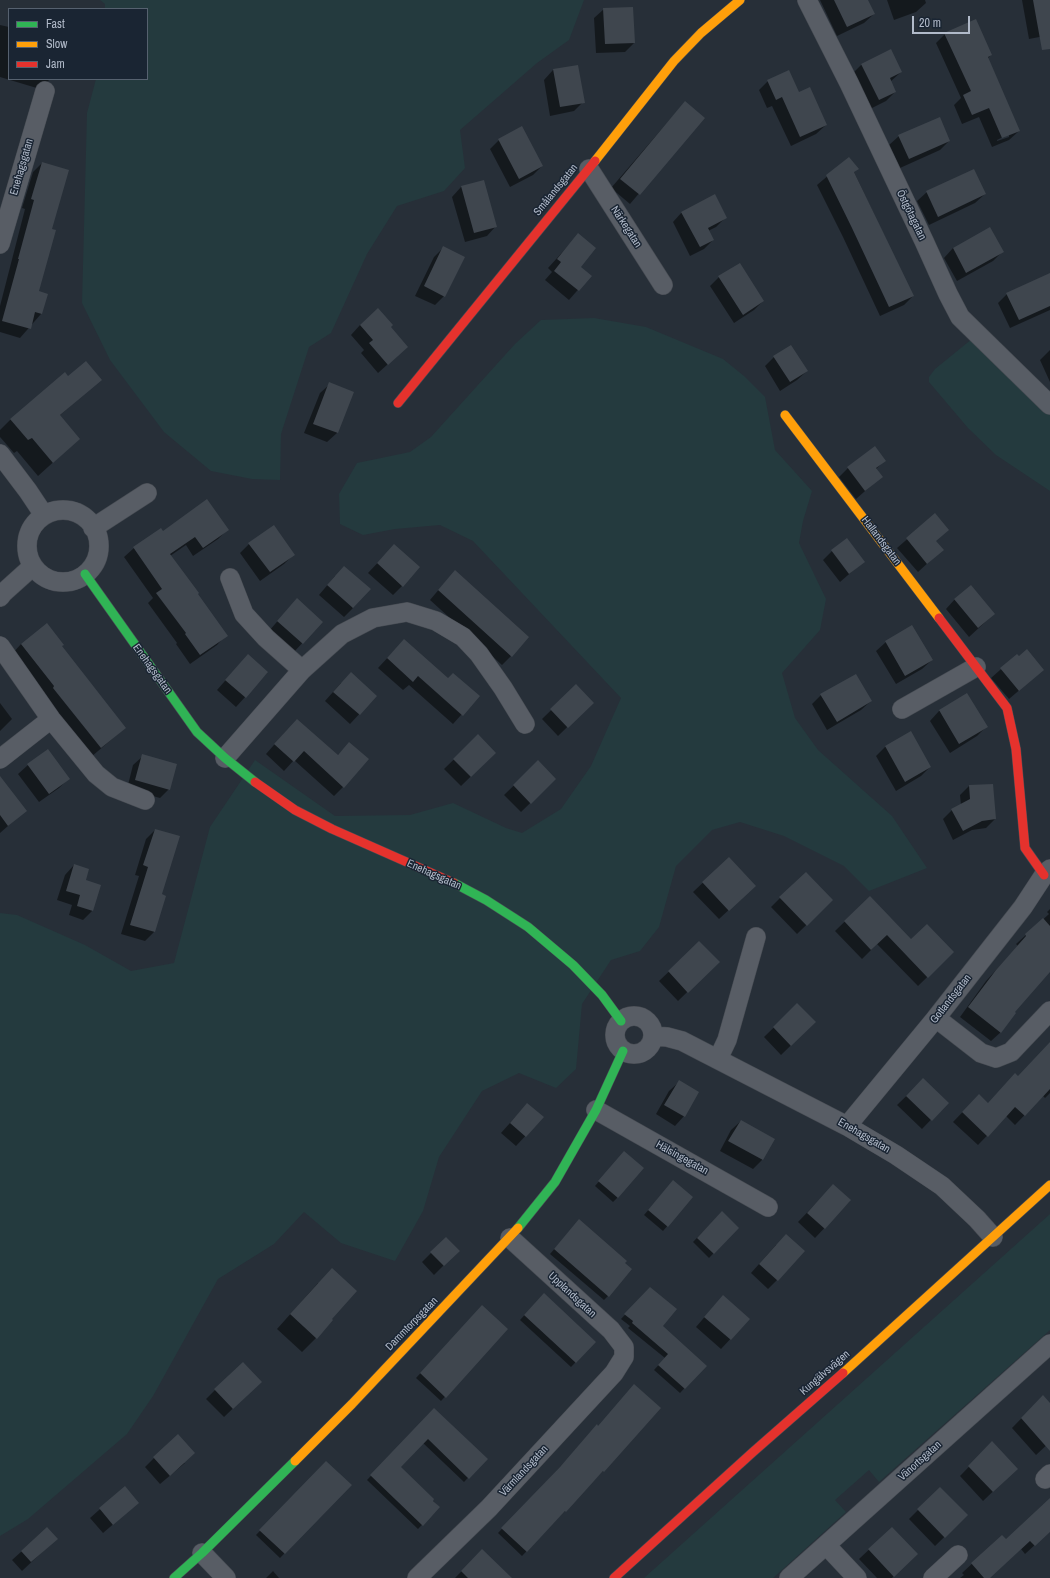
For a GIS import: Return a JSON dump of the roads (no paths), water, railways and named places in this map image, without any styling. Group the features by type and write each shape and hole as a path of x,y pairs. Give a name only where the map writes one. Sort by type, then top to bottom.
{"street":[{"name":"Smålandsgatan","path":"398,403 589,169 674,61 701,33 740,0"},
{"name":"Östgötagatan","path":"807,0 849,83 960,317 1050,405"},
{"name":"Enehagsgatan","path":"0,244 45,90"},
{"name":"Närkegatan","path":"589,169 663,285"},
{"name":"Hallandsgatan","path":"785,415 1007,708 1016,749 1025,848 1047,872"},
{"path":"0,454 24,485 44,515"},
{"path":"93,528 147,493"},
{"path":"60,511 71,512 81,516 93,528 98,540 98,552 93,564 85,574 73,580 60,582 41,575 33,566 28,554 27,541 35,524 44,515 60,511"},
{"path":"0,597 33,566"},
{"name":"Enehagsgatan","path":"85,574 197,732 225,758 255,782 295,810 332,829 448,880 486,900 528,927 573,965 602,995 621,1021"},
{"path":"230,578 244,614 266,638 302,670"},
{"path":"225,758 302,670 342,634 373,618 408,612 436,621 463,637 479,654 495,676 525,724"},
{"path":"0,646 51,719 96,774 112,787 145,800"},
{"path":"902,709 976,667"},
{"path":"0,759 51,719"},
{"name":"Gotlandsgatan","path":"847,1126 936,1018 1023,907 1047,872"},
{"path":"718,1058 727,1040 756,937"},
{"path":"936,1018 981,1053 996,1058 1011,1052 1050,1011"},
{"path":"631,1016 642,1018 651,1025 653,1036 652,1043 644,1052 634,1055 623,1051 618,1046 615,1038 615,1031 621,1021 631,1016"},
{"name":"Enehagsgatan","path":"653,1036 667,1037 682,1041 718,1058 847,1126 896,1155 942,1186 978,1218 993,1237"},
{"name":"Dammtorpsgatan","path":"174,1578 202,1553 352,1404 510,1238 555,1182 596,1110 623,1051"},
{"name":"Hälsingegatan","path":"596,1110 768,1207"},
{"name":"Kungälvsvägen","path":"614,1578 753,1452 859,1359 1050,1185"},
{"name":"Upplandsgatan","path":"510,1238 611,1330 624,1347 624,1357"},
{"name":"Vänortsgatan","path":"789,1578 1049,1347"},
{"name":"Värmlandsgatan","path":"417,1578 489,1508 614,1373 624,1357"},
{"path":"826,1545 857,1578"},
{"path":"202,1553 226,1578"},
{"path":"933,1578 958,1554"}]}
